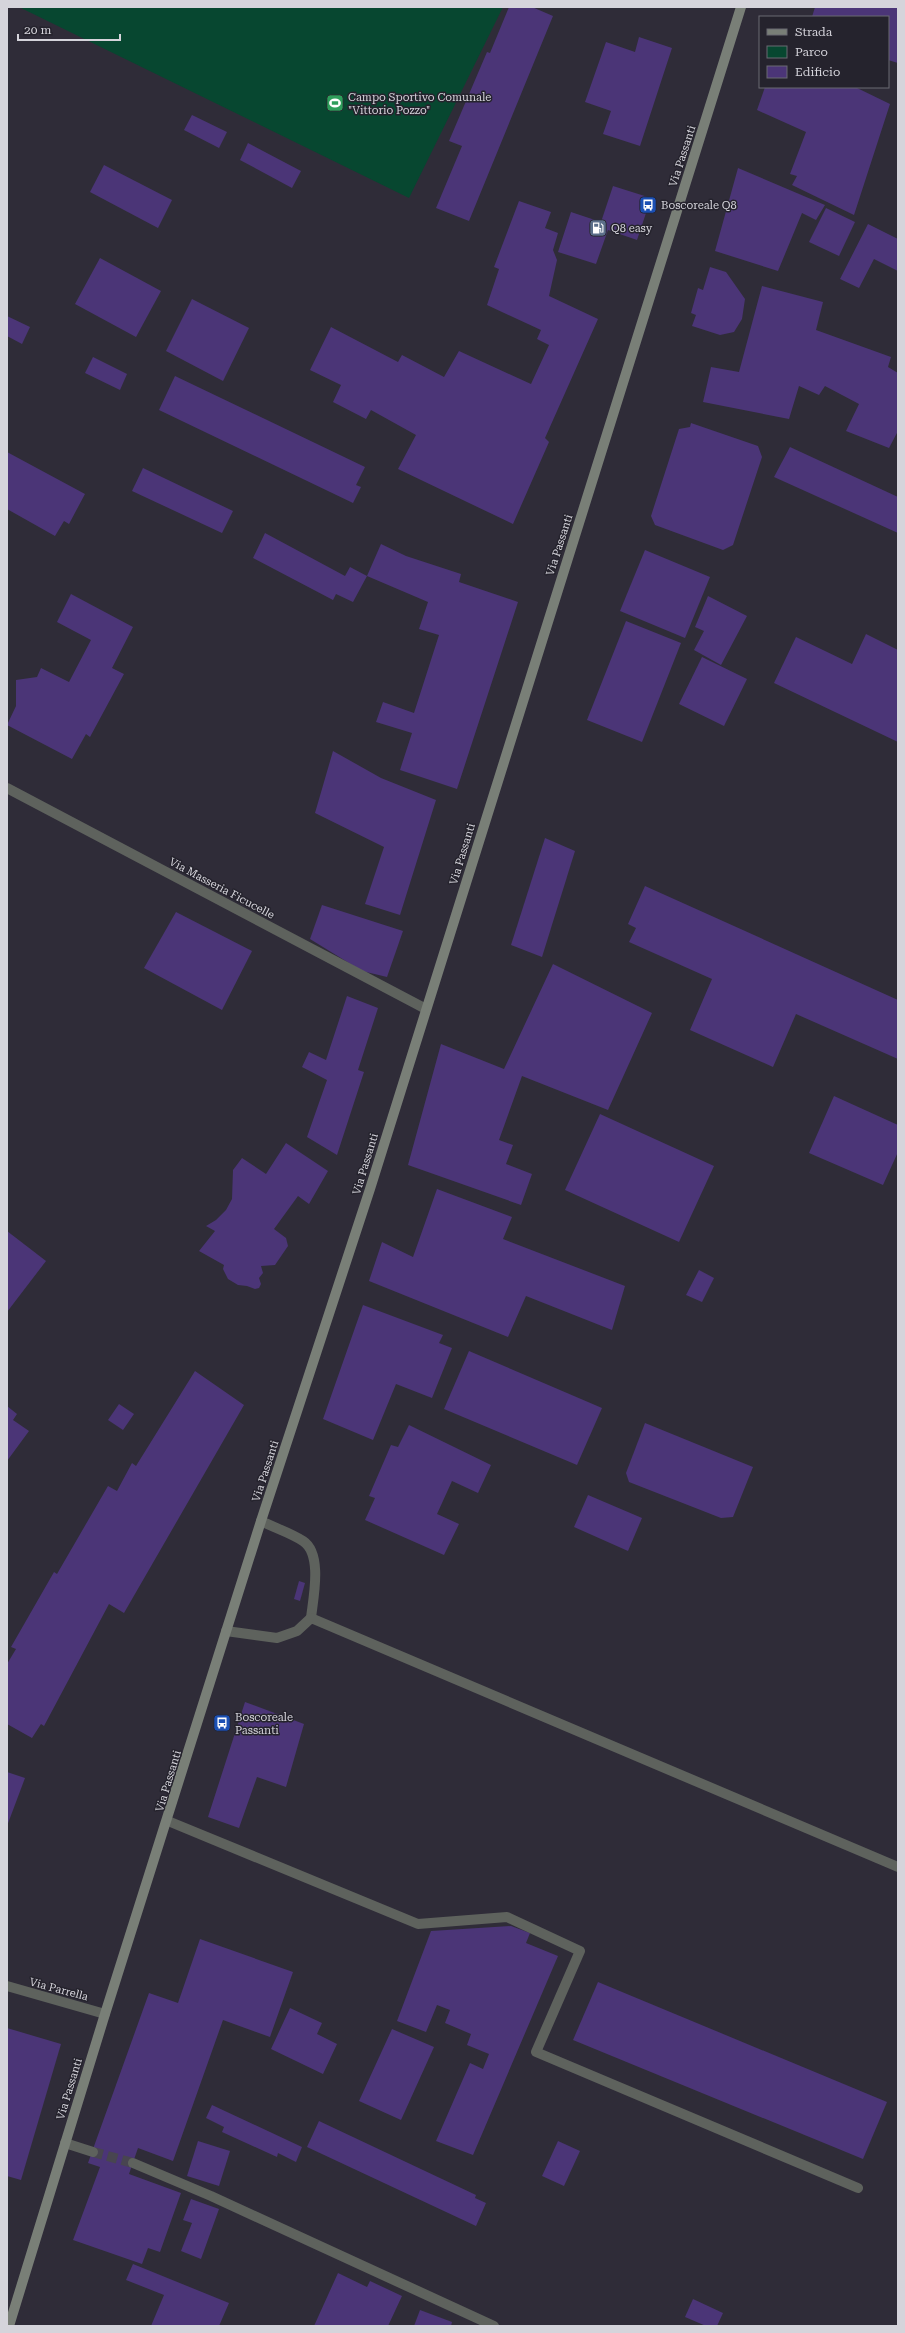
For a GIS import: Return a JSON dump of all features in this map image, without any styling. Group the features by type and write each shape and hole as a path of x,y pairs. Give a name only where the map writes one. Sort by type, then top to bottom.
{"main road":[{"name":"Via Passanti","path":"9,2326 104,2014 168,1821 261,1521 368,1197 741,7"}],"street":[{"name":"Via Masseria Ficucelle","path":"7,788 426,1009"},
{"path":"226,1631 277,1638 297,1631 311,1618 315,1572 314,1556 305,1542 261,1521"},
{"path":"311,1618 898,1868"},
{"path":"168,1821 418,1924 507,1917 580,1951 536,2052 858,2188"},
{"name":"Via Parrella","path":"7,1986 104,2014"},
{"path":"65,2143 93,2152"},
{"path":"133,2163 211,2196 494,2326"}],"green space":[{"name":"Campo Sportivo Comunale \"Vittorio Pozzo\"","path":"19,7 503,7 409,198"}],"building":[{"path":"509,7 532,7 553,16 469,221 436,208 462,146 449,141 487,52 490,53"},
{"path":"815,7 898,7 898,63 889,60 889,16 812,16"},
{"path":"639,37 672,48 640,146 603,134 611,111 585,102 606,42 635,52"},
{"path":"765,88 857,88 890,104 854,215 792,185 797,176 790,174 806,132 757,110"},
{"path":"192,115 227,132 219,148 184,130"},
{"path":"248,143 301,171 292,188 240,160"},
{"path":"104,165 172,200 158,228 90,192"},
{"path":"738,168 825,205 816,220 802,213 778,271 715,251"},
{"path":"613,186 651,198 637,240 608,230 596,264 558,252 571,212 601,222"},
{"path":"519,201 551,212 545,228 558,233 553,250 557,260 549,296 598,319 545,438 549,442 513,524 398,469 416,435 371,410 366,419 333,402 341,385 310,370 331,327 398,362 402,355 444,377 459,351 531,384 549,345 537,339 541,330 487,305 499,269 494,267"},
{"path":"826,208 855,222 839,256 809,242"},
{"path":"868,224 898,239 898,271 874,259 859,288 840,279"},
{"path":"100,258 161,291 136,337 75,304"},
{"path":"710,267 726,272 745,299 742,319 734,332 720,335 692,326 696,315 691,313 698,288 703,290"},
{"path":"762,286 823,302 816,330 891,357 888,367 898,373 898,431 889,448 846,431 859,404 825,386 819,395 799,386 789,419 703,402 711,367 739,372"},
{"path":"192,299 249,328 223,381 166,351"},
{"path":"7,316 30,327 22,344 7,336"},
{"path":"93,357 127,374 120,390 85,373"},
{"path":"175,376 365,467 356,485 361,487 353,503 159,410"},
{"path":"691,423 758,446 762,457 733,545 723,550 655,525 651,516 679,429 690,427"},
{"path":"790,447 898,497 898,533 774,477"},
{"path":"7,452 85,494 69,524 64,521 55,536 7,509"},
{"path":"143,468 233,511 222,533 132,491"},
{"path":"265,533 345,576 350,567 367,576 353,602 336,594 333,600 253,558"},
{"path":"381,544 406,556 461,574 459,582 518,602 457,789 400,770 412,733 376,722 383,702 414,713 439,635 419,629 428,602 367,576"},
{"path":"645,550 710,577 685,638 620,611"},
{"path":"71,594 133,627 112,668 124,674 90,737 86,734 72,759 7,725 16,706 16,680 37,677 41,668 69,682 91,640 57,622"},
{"path":"708,596 747,616 721,665 694,650 704,631 695,627"},
{"path":"626,621 681,643 642,742 587,720"},
{"path":"866,634 898,650 898,742 774,683 796,637 852,664"},
{"path":"702,657 747,679 724,726 679,704"},
{"path":"333,751 381,778 436,800 400,915 365,904 384,847 315,813"},
{"path":"545,838 575,851 542,957 511,945"},
{"path":"645,886 898,1000 898,1059 796,1014 773,1067 690,1030 712,979 629,942 636,928 628,924"},
{"path":"322,905 403,931 387,977 362,971 310,939"},
{"path":"176,912 252,951 222,1010 144,968"},
{"path":"553,964 652,1013 608,1110 522,1076 499,1140 513,1145 506,1164 532,1174 521,1205 408,1165 441,1044 504,1069"},
{"path":"347,996 378,1008 358,1070 364,1072 337,1155 307,1137 327,1080 302,1067 309,1052 326,1060"},
{"path":"834,1096 898,1125 898,1152 883,1185 809,1153"},
{"path":"600,1114 714,1166 679,1242 565,1190"},
{"path":"286,1143 328,1171 309,1204 298,1196 274,1229 286,1238 288,1246 275,1265 261,1266 263,1273 259,1278 261,1284 259,1288 255,1289 238,1285 228,1279 223,1269 224,1265 199,1251 215,1231 206,1226 216,1220 226,1210 232,1199 233,1170 242,1158 266,1174"},
{"path":"437,1189 512,1217 503,1239 625,1286 612,1330 526,1296 508,1337 369,1281 382,1242 413,1257"},
{"path":"7,1231 46,1261 7,1312"},
{"path":"699,1270 714,1278 702,1302 686,1295"},
{"path":"363,1305 443,1335 439,1343 452,1348 432,1398 396,1384 373,1440 323,1419"},
{"path":"469,1351 602,1408 577,1465 444,1409"},
{"path":"195,1371 244,1405 124,1613 109,1604 44,1726 41,1724 32,1738 7,1724 7,1664 16,1649 11,1647 54,1572 57,1574 108,1486 117,1491 132,1463 136,1466"},
{"path":"119,1404 134,1414 123,1430 108,1420"},
{"path":"7,1406 17,1414 13,1420 29,1431 7,1461"},
{"path":"645,1423 753,1467 733,1517 721,1518 629,1482 626,1473"},
{"path":"409,1425 491,1465 478,1493 452,1481 437,1514 459,1524 444,1555 365,1520 375,1498 369,1496 391,1445 398,1447"},
{"path":"588,1495 642,1518 628,1551 574,1527"},
{"path":"299,1581 305,1583 300,1601 294,1599"},
{"path":"245,1702 304,1724 286,1787 257,1777 239,1828 208,1817"},
{"path":"7,1772 25,1778 7,1826"},
{"path":"511,1926 530,1933 526,1943 558,1956 473,2155 436,2141 470,2063 483,2069 489,2054 467,2045 471,2034 445,2023 450,2010 437,2005 426,2032 397,2021 431,1931"},
{"path":"200,1939 293,1972 270,2037 223,2020 173,2161 138,2148 129,2174 181,2193 160,2252 148,2248 142,2264 73,2240 100,2167 88,2163 149,1993 178,2003"},
{"path":"598,1982 887,2102 863,2159 573,2040"},
{"path":"290,2008 322,2023 317,2034 337,2044 323,2074 271,2049"},
{"path":"7,2028 61,2044 21,2180 7,2176"},
{"path":"392,2029 434,2047 401,2120 359,2101"},
{"path":"212,2105 302,2147 296,2162 278,2153 277,2157 222,2132 224,2127 206,2118"},
{"path":"319,2121 476,2195 475,2198 486,2203 476,2226 307,2147"},
{"path":"198,2141 230,2151 219,2186 187,2176"},
{"path":"558,2141 580,2151 564,2186 542,2176"},
{"path":"191,2199 219,2209 201,2259 181,2251 192,2223 183,2220"},
{"path":"133,2264 229,2303 219,2326 151,2326 164,2295 126,2280"},
{"path":"338,2273 367,2287 370,2281 402,2296 388,2326 314,2326"},
{"path":"693,2299 723,2313 717,2326 706,2326 685,2317"},
{"path":"420,2310 452,2322 451,2326 414,2326"}],"tunnel":[{"path":"93,2152 133,2163"}],"place":[{"name":"Campo Sportivo Comunale \"Vittorio Pozzo\"","path":"335,103"},
{"name":"Boscoreale Q8","path":"648,205"},
{"name":"Q8 easy","path":"598,228"},
{"name":"Boscoreale Passanti","path":"222,1723"}]}
